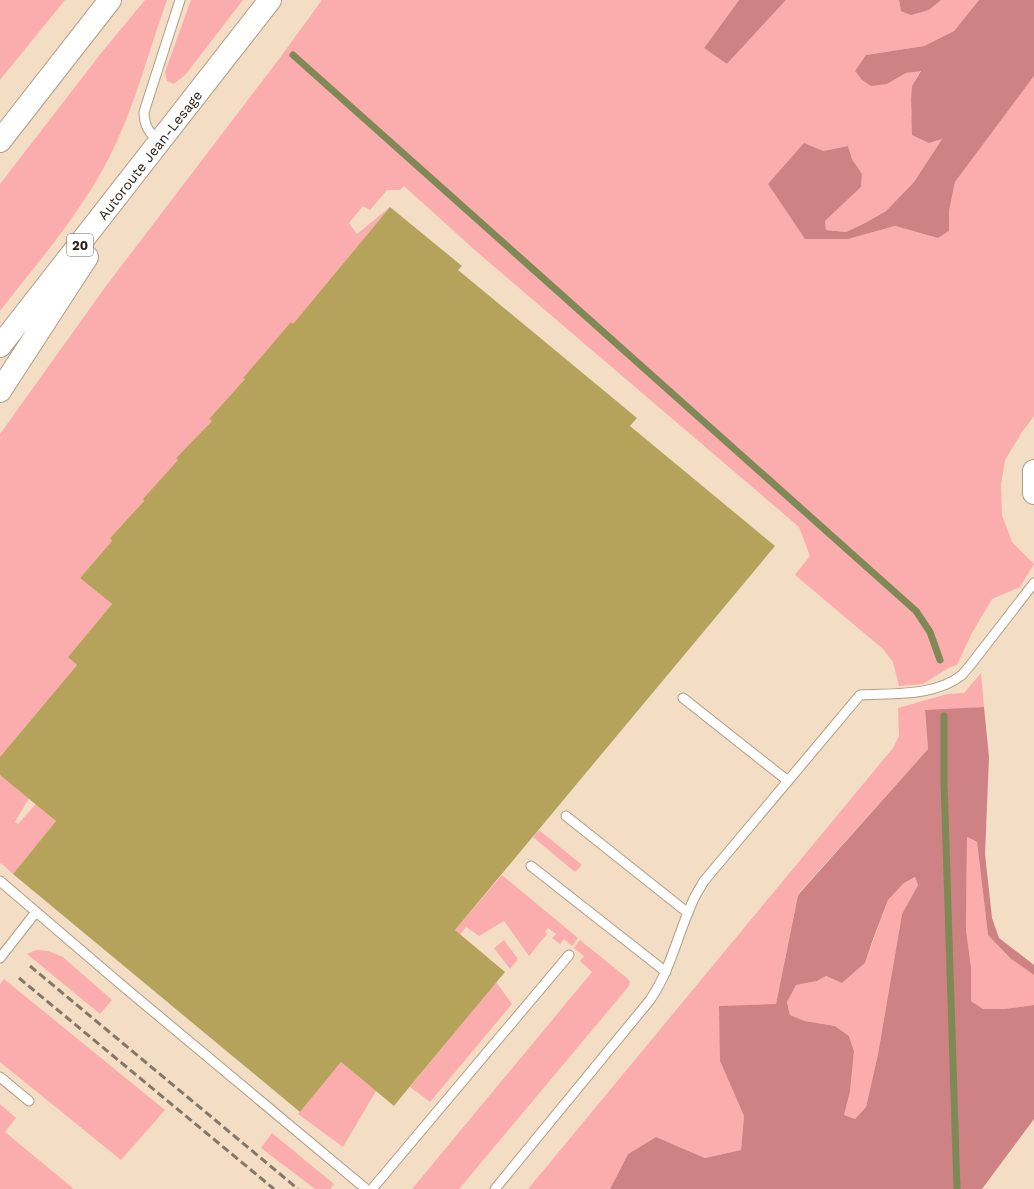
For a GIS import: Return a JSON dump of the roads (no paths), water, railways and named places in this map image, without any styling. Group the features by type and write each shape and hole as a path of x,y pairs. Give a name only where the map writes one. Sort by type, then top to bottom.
{"main road":[{"path":"0,141 110,0"},
{"name":"Autoroute Jean-Lesage","path":"0,346 160,143 270,0"},
{"path":"0,391 160,143"},
{"path":"1034,471 1034,493"}],"lane":[{"path":"160,143 149,132 144,121 144,112 180,0"},
{"path":"495,1189 650,1000 666,972 692,902 704,881 860,695 924,691 947,684 962,674 972,664 1034,584"},
{"path":"683,698 788,781"},
{"path":"566,816 688,913"},
{"path":"531,866 666,972"},
{"path":"0,881 124,987 366,1189"},
{"path":"0,958 36,912"},
{"path":"372,1189 569,955"},
{"path":"0,1077 29,1101"}],"waterway":[{"path":"293,55 916,611 930,632 940,660"},
{"path":"944,716 944,782 957,1189"}],"railway":[{"path":"30,966 298,1189"},
{"path":"19,978 274,1189"}]}
